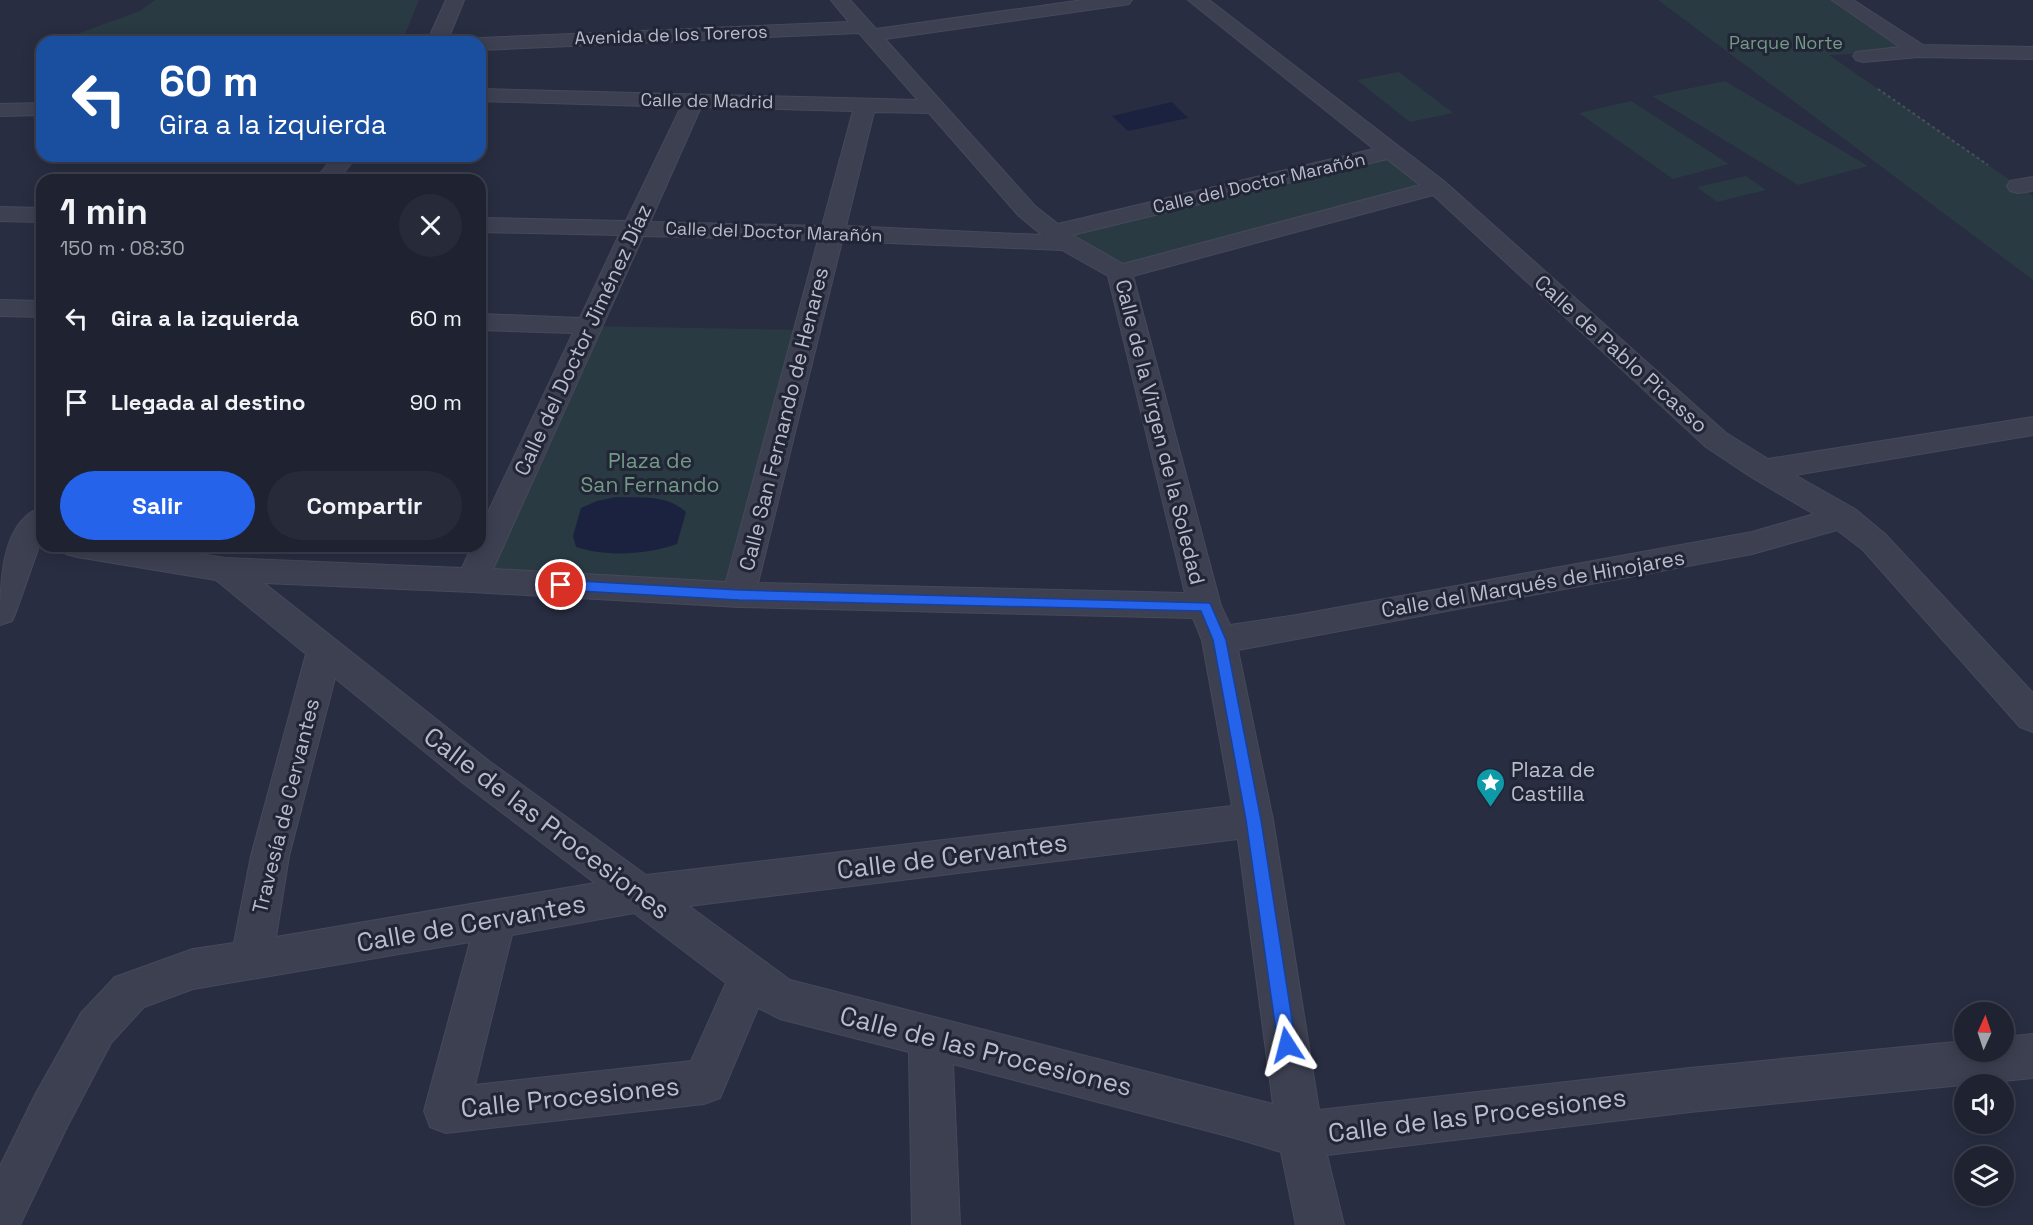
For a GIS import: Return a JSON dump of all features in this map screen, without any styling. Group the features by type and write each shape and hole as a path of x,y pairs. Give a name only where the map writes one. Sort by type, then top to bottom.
{"street":[{"path":"440,36 455,0"},
{"name":"Calle de la Virgen de la Soledad","path":"840,0 1027,211 1061,237 1120,272 1205,606 1220,640 1254,820 1300,1135 1320,1225"},
{"name":"Avenida de los Toreros","path":"486,44 867,31 1123,0"},
{"name":"Calle de Pablo Picasso","path":"1197,0 1437,187 1716,440 1761,470 1844,517 1874,542 2033,717"},
{"path":"1841,0 1919,51"},
{"path":"1863,56 1919,51 2033,53"},
{"name":"Calle de Madrid","path":"486,95 935,106"},
{"name":"Calle del Doctor Jiménez Díaz","path":"486,550 694,100"},
{"name":"Calle San Fernando de Henares","path":"739,595 865,105"},
{"path":"0,110 36,109"},
{"name":"Calle del Doctor Marañón","path":"486,225 1061,237 1393,151"},
{"path":"331,174 341,162"},
{"path":"1120,272 1437,187"},
{"path":"0,214 36,215"},
{"path":"0,308 36,309"},
{"path":"486,322 590,326"},
{"path":"1761,470 2033,426"},
{"name":"Calle del Marqués de Hinojares","path":"1220,640 1752,543 1844,517"},
{"path":"0,612 27,531"},
{"path":"114,552 225,570 472,580 739,595 1205,606"},
{"name":"Calle del Doctor Jiménez Díaz","path":"472,580 485,552"},
{"name":"Calle de las Procesiones","path":"225,570 476,772 780,998 1235,1114 1300,1135 1690,1090 2033,1056"},
{"name":"Travesía de Cervantes","path":"250,960 270,856 324,651"},
{"name":"Calle de Cervantes","path":"0,1216 51,1112 96,1028 130,992 193,969 496,920 640,894 1254,820"},
{"name":"Calle Procesiones","path":"496,920 446,1111 704,1082 751,976"},
{"path":"930,1037 936,1225"}],"path":[{"path":"1876,88 2025,185"}],"green space":[{"path":"155,0 419,0 404,36 71,36 140,11"},
{"name":"Parque Norte","path":"1658,0 1841,0 1919,51 1829,55 2033,196 2033,280"},
{"path":"1399,72 1453,113 1410,122 1357,80"},
{"path":"1725,81 1868,166 1798,185 1652,96"},
{"path":"1631,101 1729,164 1673,179 1579,113"},
{"path":"1390,158 1423,184 1121,264 1070,234"},
{"path":"1746,176 1766,190 1717,202 1697,187"},
{"name":"Plaza de San Fernando","path":"590,326 806,330 739,595 472,580"}],"water":[{"path":"1172,102 1188,118 1128,131 1112,116"},
{"path":"616,497 644,497 662,500 686,512 677,544 652,551 626,553 600,552 576,547 573,536 581,508 597,501"}],"place":[{"name":"Plaza de Castilla","path":"1490,808"}],"route":[{"path":"561,585 739,595 1205,606 1220,640 1254,820 1287,1045"}]}
